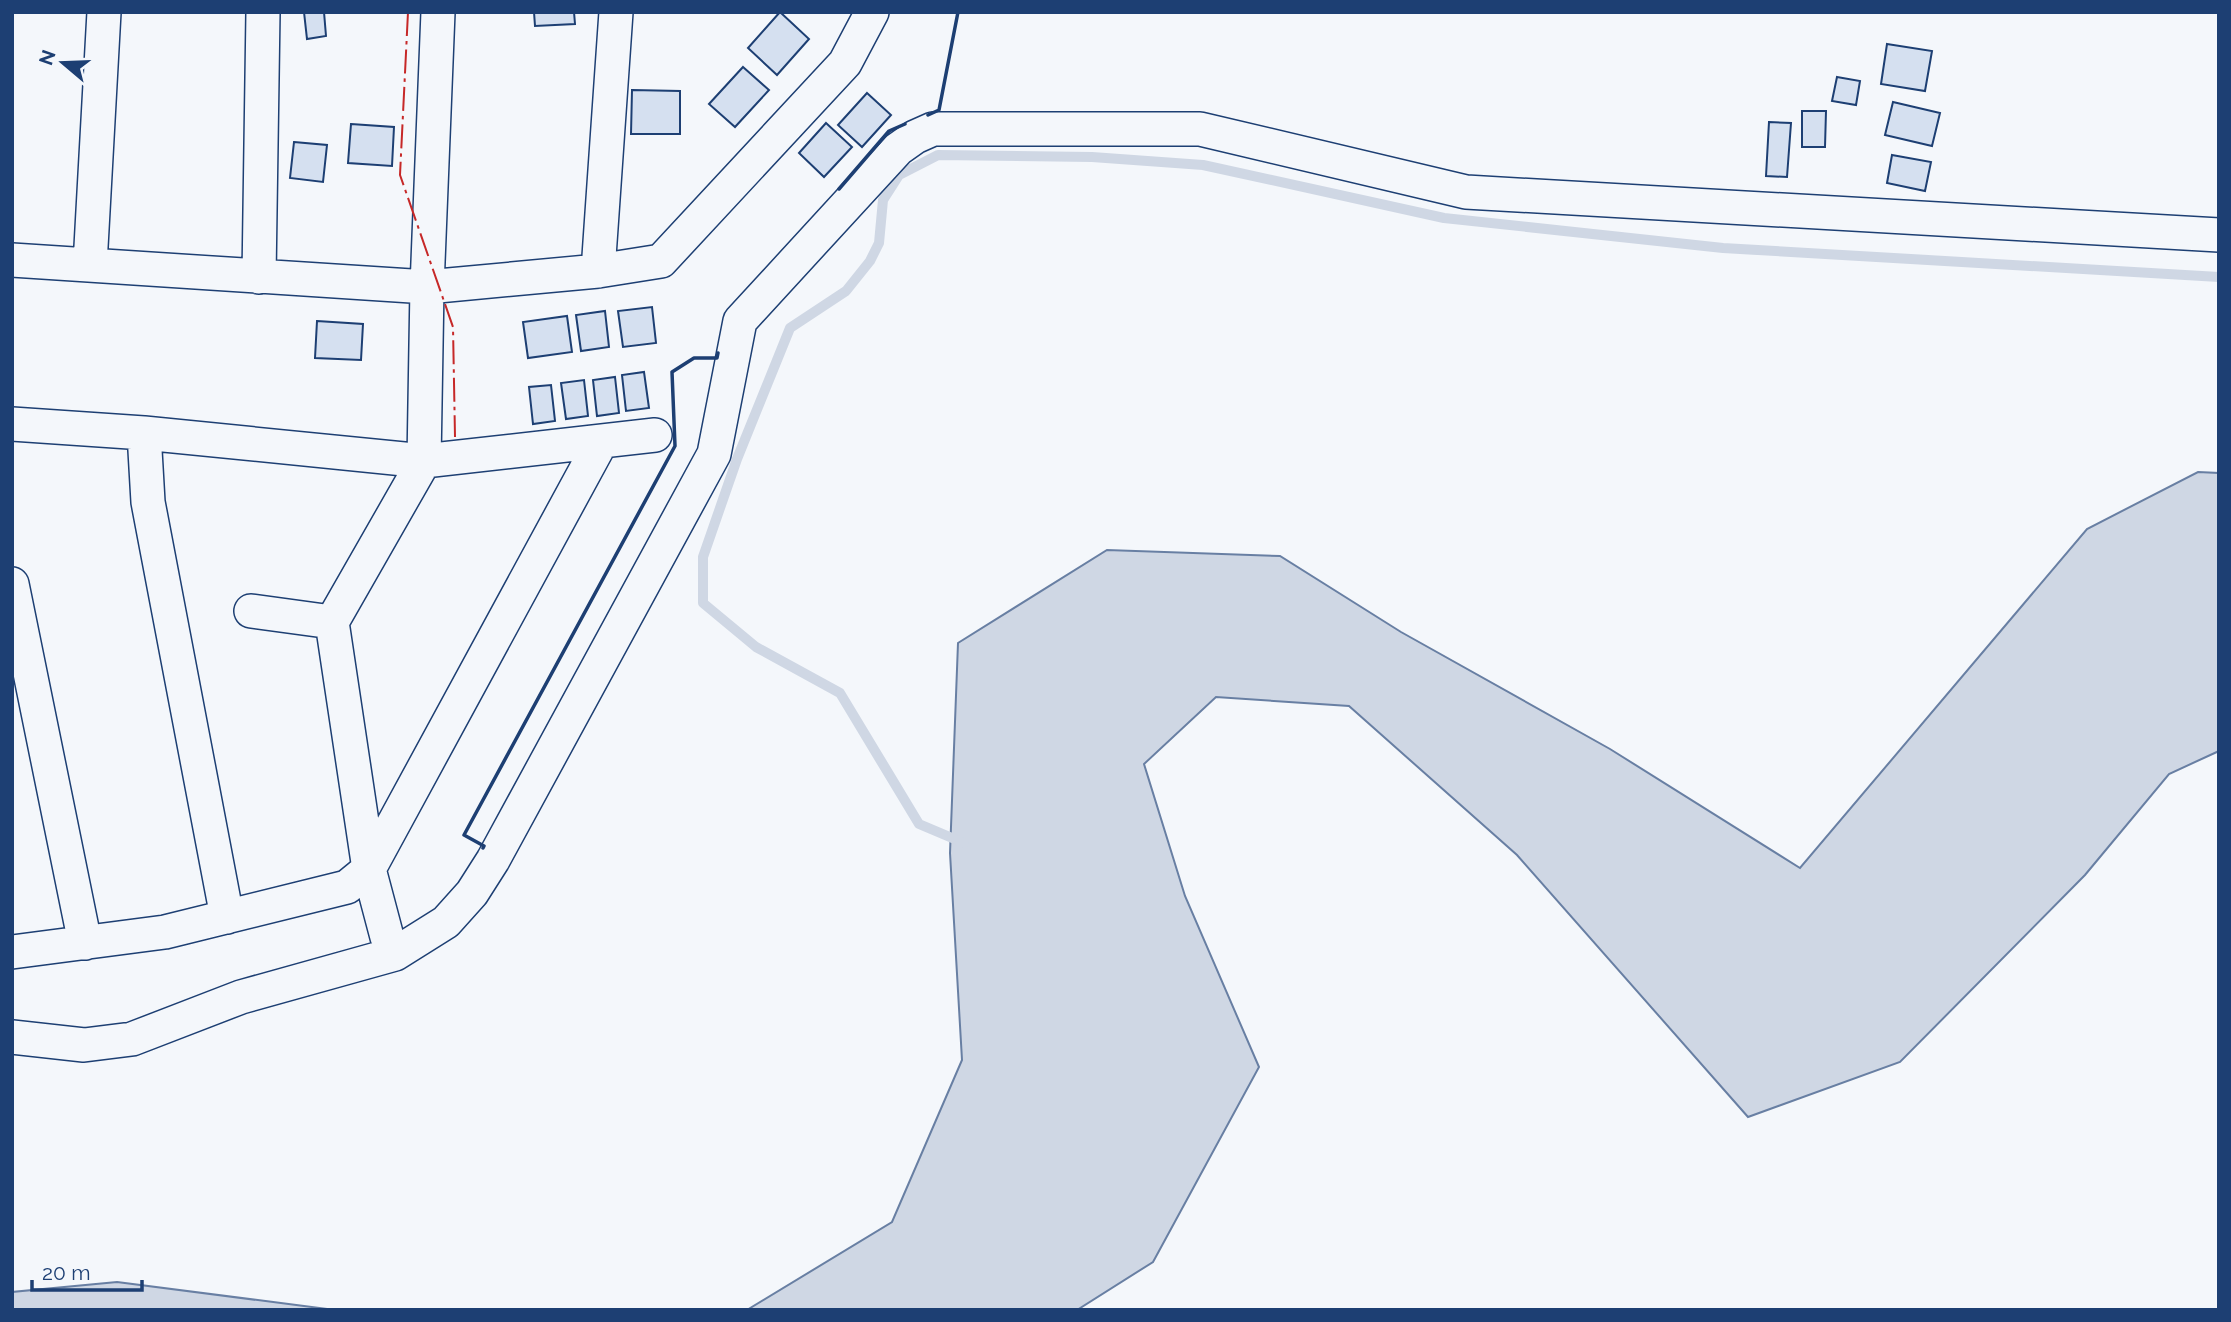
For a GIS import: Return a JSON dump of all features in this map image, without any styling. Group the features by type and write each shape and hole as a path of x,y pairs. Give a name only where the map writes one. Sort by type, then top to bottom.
{"street":[{"path":"90,265 104,12"},
{"path":"259,277 263,12"},
{"path":"387,937 369,869 332,622 424,461 427,287 438,12"},
{"path":"598,271 616,12"},
{"path":"12,260 427,287 598,271 661,261 845,63 872,12"},
{"path":"12,1037 84,1045 132,1039 241,997 396,954 446,922 472,893 493,860 714,454 740,321 898,149 933,129 1199,129 1466,192 2219,235"},
{"path":"12,424 144,433 424,461 655,435"},
{"path":"144,433 148,502 227,917"},
{"path":"12,953 165,932 346,887 369,869 601,442"},
{"path":"12,584 86,943"},
{"path":"251,611 332,622"}],"shaded area":[{"path":"2198,472 2219,473 2219,751 2169,774 2085,875 1900,1062 1748,1117 1517,855 1349,706 1216,697 1144,764 1185,896 1259,1067 1153,1262 1077,1310 747,1310 892,1222 962,1060 950,853 958,643 1107,550 1280,556 1401,632 1610,749 1800,868 2087,529"},
{"path":"117,1282 329,1310 12,1310 12,1292"}],"building":[{"path":"304,12 324,12 326,36 307,39"},
{"path":"534,12 574,12 575,24 535,26"},
{"path":"780,12 809,39 777,75 748,48"},
{"path":"1887,44 1932,51 1925,91 1881,84"},
{"path":"743,67 769,90 735,127 709,104"},
{"path":"1837,77 1860,81 1856,105 1832,101"},
{"path":"632,90 680,91 680,134 631,134"},
{"path":"867,93 891,115 862,147 838,125"},
{"path":"1893,102 1940,113 1932,146 1885,135"},
{"path":"1802,111 1826,111 1825,147 1802,147"},
{"path":"1769,122 1791,123 1787,177 1766,176"},
{"path":"826,123 852,147 824,177 799,153"},
{"path":"351,124 394,127 392,166 348,163"},
{"path":"294,142 327,145 323,182 290,178"},
{"path":"1892,155 1931,162 1925,191 1887,183"},
{"path":"652,307 656,343 623,347 618,311"},
{"path":"605,311 609,347 581,351 576,315"},
{"path":"567,316 572,352 528,358 523,322"},
{"path":"317,321 363,324 361,360 315,358"},
{"path":"644,372 649,408 626,411 622,375"},
{"path":"615,377 619,413 597,416 593,380"},
{"path":"584,380 588,416 566,419 561,383"},
{"path":"551,385 555,421 533,424 529,387"}],"waterway":[{"path":"964,843 919,824 840,693 756,647 703,603 703,557 737,459 790,328 846,291 870,261 879,243 883,200 899,175 938,155 1092,157 1203,165 1444,218 1723,248 2219,277"}],"wall":[{"path":"928,115 939,110 958,12"},
{"path":"839,189 889,131 905,124"},
{"path":"483,848 484,846 464,835 675,446 672,372 694,358 717,358 718,353"}],"power":[{"path":"408,12 400,175 453,327 455,437"}]}
